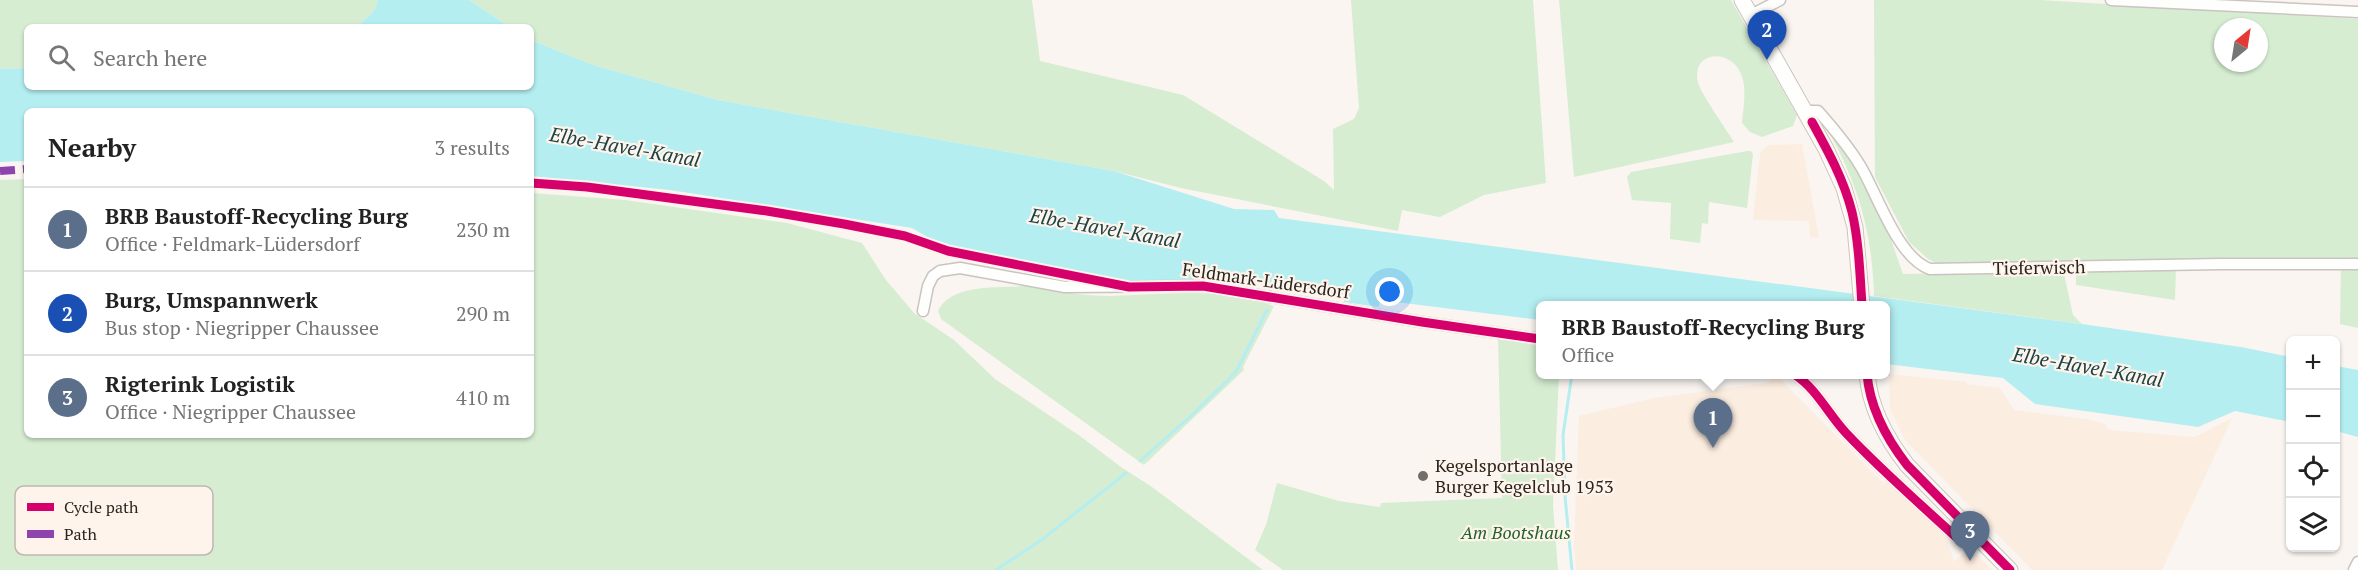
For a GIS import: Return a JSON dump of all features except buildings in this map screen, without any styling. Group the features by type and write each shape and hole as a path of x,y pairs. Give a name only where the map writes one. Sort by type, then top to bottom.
{"main road":[{"path":"1742,0 1826,149 1844,188 1855,227 1862,301"},
{"path":"1868,379 1876,412 1894,448 1907,465 2010,570"}],"street":[{"path":"1751,15 1780,0"},
{"path":"2111,0 2358,12"},
{"name":"Tieferwisch","path":"1805,111 1818,111 1845,143 1861,167 1901,245 1911,258 1930,269 2358,264"},
{"name":"Feldmark-Lüdersdorf","path":"923,311 928,286 933,276 940,271 960,268 1065,287 1203,286 1536,338"},
{"path":"1798,379 1819,398 1837,424 1857,445 1956,537 1972,532"},
{"path":"2354,570 2358,562"}],"shaded area":[{"path":"1802,144 1819,238 1810,237 1809,221 1753,220 1760,153 1768,145"},
{"path":"1890,374 1967,382 1967,384 2000,388 2014,410 2087,419 2105,424 2109,430 2195,437 2232,418 2162,570 2032,570 1905,440 1890,409"},
{"path":"1771,379 1780,379 1884,484 1887,480 1945,534 1954,562 1964,552 1977,554 1992,570 1576,570 1574,544 1579,416 1654,398 1767,383"}],"green space":[{"path":"0,0 378,0 374,11 360,24 24,24 24,68 0,69"},
{"path":"469,0 1032,0 1040,61 1183,95 1324,181 1334,190 1333,129 1354,119 1359,108 1351,0 1533,0 1546,183 1484,195 1440,217 1402,210 1398,231 1181,188 1114,171 718,100 593,65 534,41 534,24 505,24"},
{"path":"1559,0 1731,0 1797,115 1793,126 1762,137 1750,132 1742,123 1744,94 1742,77 1731,61 1714,56 1700,64 1697,72 1698,83 1734,142 1574,177"},
{"path":"1874,0 2040,0 2358,19 2358,260 1947,264 1936,263 1928,259 1909,242 1875,177"},
{"path":"1825,125 1855,165 1884,220 1903,274 2010,272 2064,274 2073,315 2082,324 1874,296 1870,250 1861,208 1846,167"},
{"path":"1747,151 1753,154 1747,208 1709,202 1708,224 1702,223 1700,243 1670,239 1671,203 1632,200 1627,177 1631,172"},
{"path":"24,179 24,438 534,438 534,193 625,200 787,223 862,243 886,280 914,313 954,340 995,379 1152,487 1263,570 0,570 0,180"},
{"path":"2341,267 2358,267 2358,328 2340,324"},
{"path":"2176,269 2175,300 2076,285 2076,271"},
{"path":"1026,286 1099,296 1213,294 1254,300 1274,306 1243,367 1244,370 1144,465 941,319 938,311 944,302 964,291 990,287"},
{"name":"Am Bootshaus","path":"1498,339 1536,345 1536,379 1559,379 1553,505 1558,570 1283,570 1255,550 1266,525 1277,483 1339,501 1380,507 1381,503 1502,498"}],"water":[{"path":"378,0 469,0 505,24 360,24 374,11"},
{"name":"Elbe-Havel-Kanal","path":"534,41 593,65 718,100 1114,171 1234,209 1274,210 1279,218 2082,324 2241,347 2286,356 2286,421 2235,411 2198,427 2035,404 2003,378 1890,364 1890,301 1536,301 1536,320 1380,300 1379,307 1344,302 1344,295 1267,283 1242,282 1233,278 1132,283 944,247 912,228 670,190 534,176 534,108 24,108 24,161 0,162 0,69 24,68 24,90 534,90"},
{"path":"2340,367 2358,370 2358,437 2340,432"}],"waterway":[{"path":"1270,292 1272,282"},
{"path":"1140,461 1236,372 1267,310"},
{"path":"1571,379 1563,435 1565,496 1572,570"},
{"path":"996,570 1040,541 1126,473"}],"marked path":[{"path":"0,171 24,169"}],"cycle path":[{"path":"1812,122 1830,155 1849,200 1858,247 1862,301"},
{"path":"534,183 587,187 767,211 844,224 905,236 948,251 1129,287 1203,286 1536,338"},
{"path":"1801,379 1859,446 1956,537 1972,532"},
{"path":"1868,379 1875,411 1899,455 2010,570"}],"place":[{"name":"Burg, Umspannwerk","path":"1767,60"},
{"name":"BRB Baustoff-Recycling Burg","path":"1713,448"},
{"name":"Kegelsportanlage Burger Kegelclub 1953","path":"1423,476"},
{"name":"Rigterink Logistik","path":"1970,561"}]}
